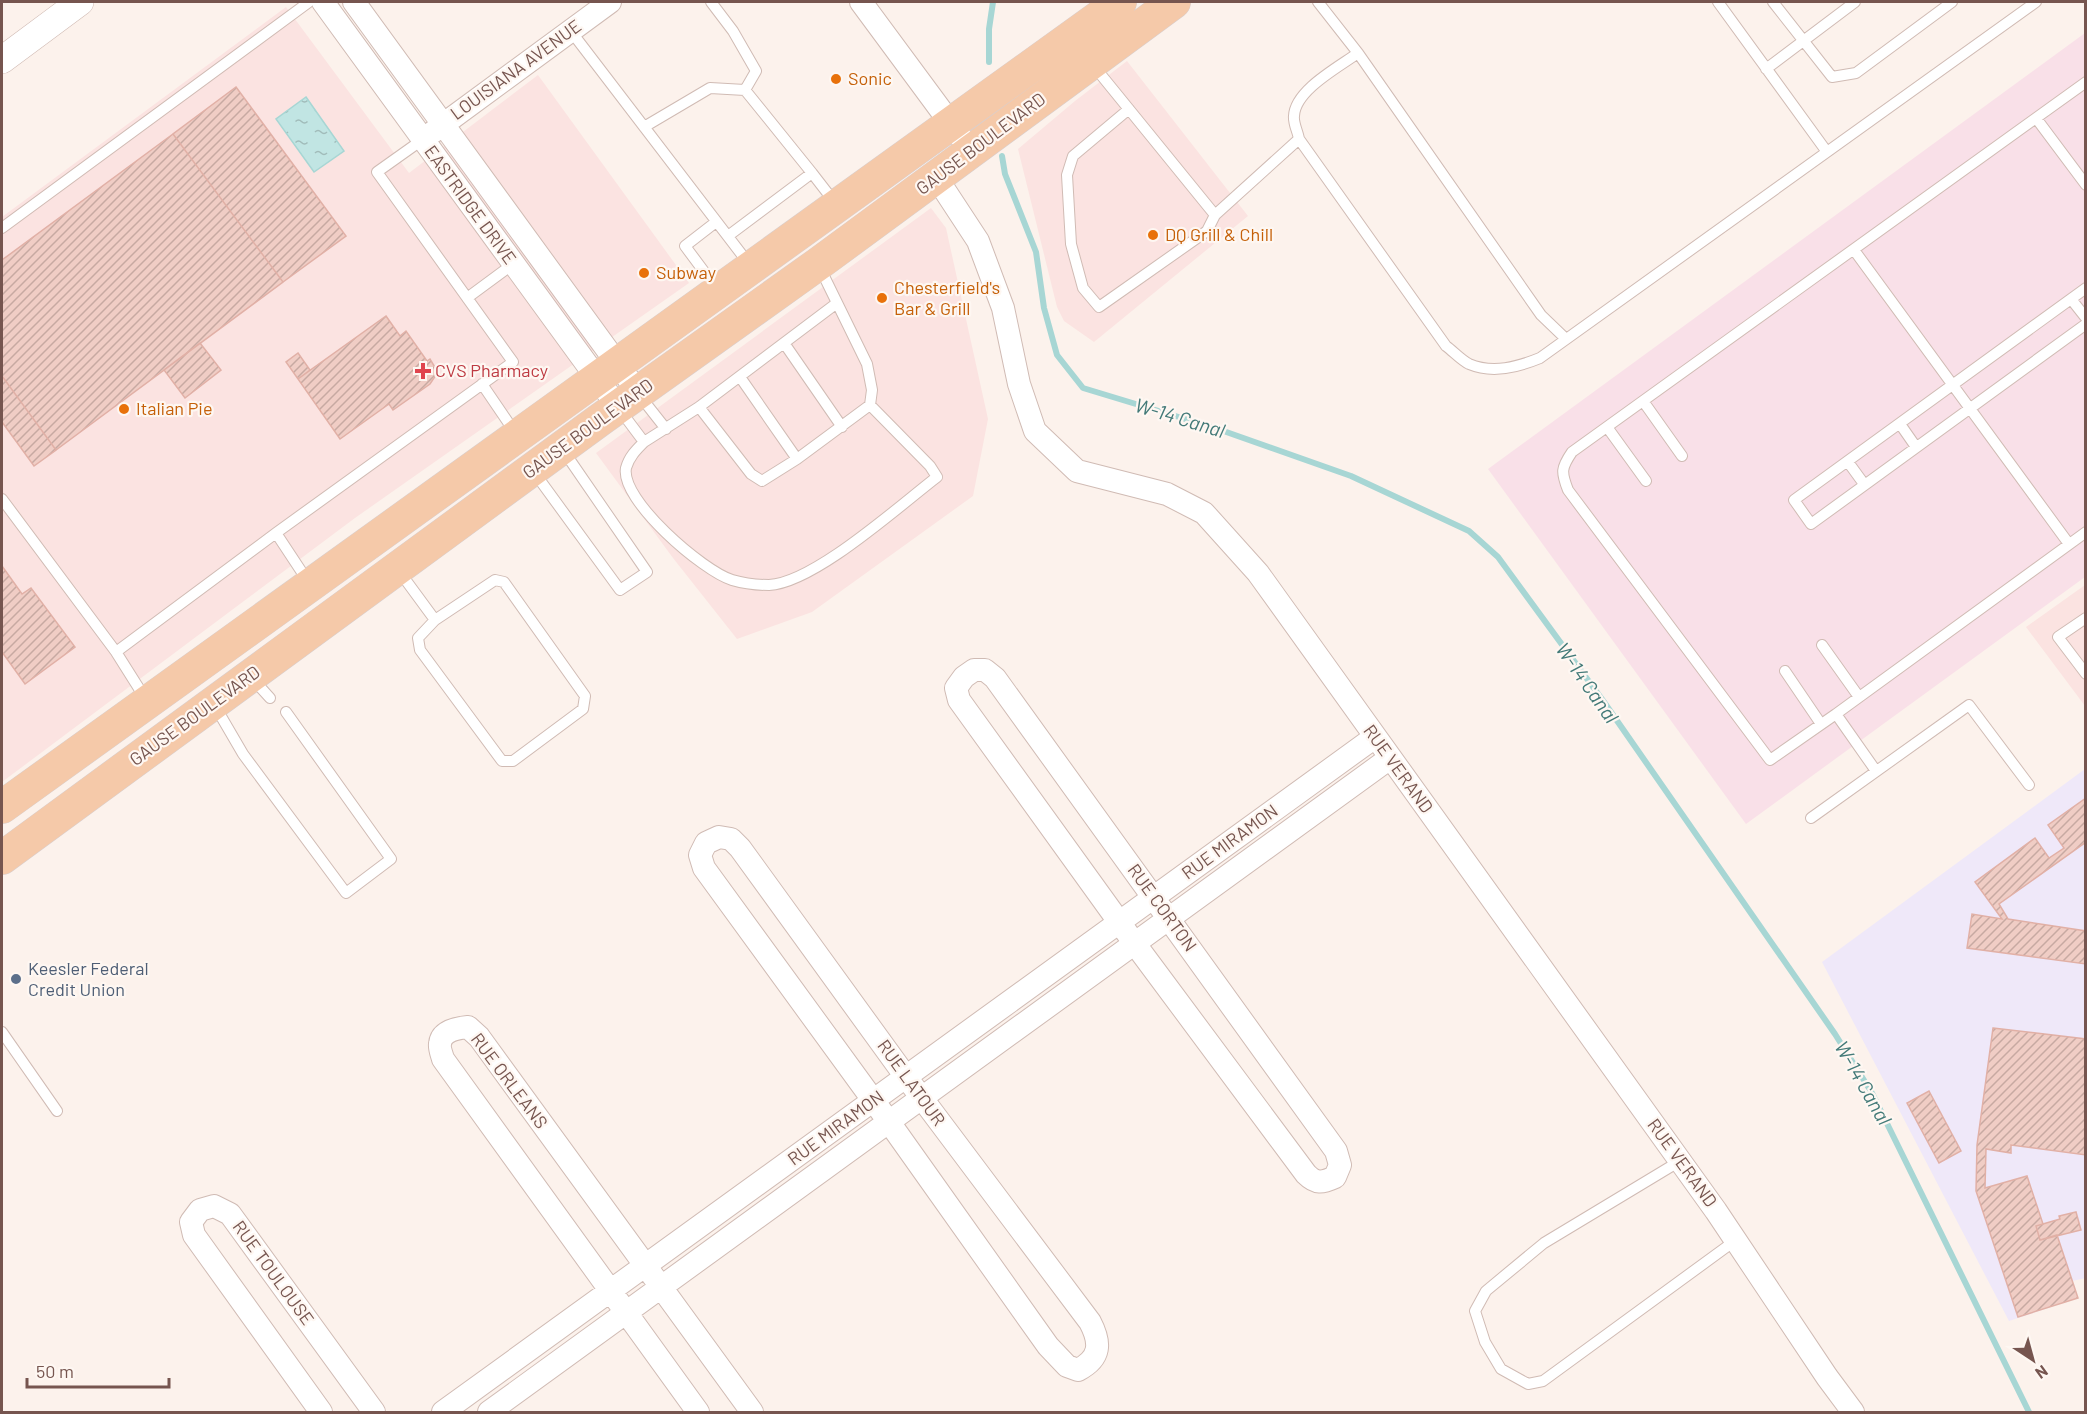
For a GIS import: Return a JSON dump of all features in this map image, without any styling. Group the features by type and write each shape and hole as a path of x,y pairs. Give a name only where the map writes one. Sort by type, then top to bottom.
{"main road":[{"name":"GAUSE BOULEVARD","path":"2,807 1120,2"},
{"name":"GAUSE BOULEVARD","path":"2,858 213,703 260,687 330,618 1174,2"},
{"path":"311,585 330,618"}],"street":[{"name":"EASTRIDGE DRIVE","path":"323,2 513,264 628,400"},
{"name":"EASTRIDGE DRIVE","path":"354,2 531,247 607,373"},
{"name":"LOUISIANA AVENUE","path":"422,140 610,2"},
{"path":"861,2 971,150"},
{"path":"2,60 65,6"},
{"name":"RUE VERAND","path":"936,177 978,241 1003,308 1019,384 1035,431 1077,471 1167,494 1204,513 1258,573 1736,1240 1853,1413"},
{"path":"513,264 531,247"},
{"name":"RUE CORTON","path":"974,670 985,670 995,678 1170,918 1336,1152 1340,1165 1335,1177 1322,1183 1313,1181 1306,1174 1135,944 959,700 956,688 964,677 974,670"},
{"name":"RUE MIRAMON","path":"443,1413 1375,737"},
{"name":"RUE MIRAMON","path":"489,1413 1390,758"},
{"name":"RUE LATOUR","path":"719,837 731,839 740,848 922,1098 1090,1322 1096,1334 1098,1350 1089,1364 1078,1370 1068,1366 1048,1346 704,868 700,855 706,843 719,837"},
{"name":"RUE ORLEANS","path":"698,1413 443,1059 440,1044 444,1035 457,1028 468,1027 479,1037 752,1413"},
{"name":"RUE TOULOUSE","path":"321,1413 194,1235 191,1222 200,1210 214,1206 230,1214 374,1413"}],"lane":[{"path":"2,228 309,2"},
{"path":"711,2 733,31 756,71 745,90"},
{"path":"1319,2 1358,53 1541,315 1566,339"},
{"path":"1718,2 1827,152"},
{"path":"1773,2 1832,77 1856,73 1952,2"},
{"path":"1766,69 1855,2"},
{"path":"1358,53 1300,96 1294,115 1299,139 1446,346 1469,363 1494,369 1517,367 1540,358 2036,2"},
{"path":"570,30 752,268"},
{"path":"1091,63 1215,215"},
{"path":"2085,82 1572,452 1564,464 1562,476 1568,490 1770,760 2085,532"},
{"path":"644,127 710,88 745,90 838,206"},
{"path":"1129,109 1073,156 1067,175 1071,244 1083,288 1099,308 1207,231 1215,215 1299,139"},
{"path":"2036,118 2085,185"},
{"path":"116,652 513,362 377,172 422,140"},
{"path":"728,236 812,174"},
{"path":"716,222 685,246 719,292"},
{"path":"1854,249 2069,544"},
{"path":"467,298 513,264"},
{"path":"699,406 751,474 762,481 797,459 870,405 872,390 867,364 818,264"},
{"path":"2085,288 1794,500 1811,524 2085,324"},
{"path":"2072,299 2085,318"},
{"path":"837,303 740,377 644,442 630,456 626,470 630,488 657,524 701,564 732,580 769,585 807,574 845,548 937,477 930,466 870,405"},
{"path":"784,343 842,427"},
{"path":"740,377 797,459"},
{"path":"482,384 518,437"},
{"path":"628,400 666,429"},
{"path":"628,400 644,442"},
{"path":"1643,401 1682,456"},
{"path":"1900,424 1916,447"},
{"path":"1607,428 1646,481"},
{"path":"532,470 620,590 647,572 562,448"},
{"path":"1848,462 1864,484"},
{"path":"2,499 116,652 147,702"},
{"path":"276,534 311,585"},
{"path":"397,569 435,620"},
{"path":"495,580 504,582 585,696 583,709 513,761 502,761 420,650 418,638 435,620 495,580"},
{"path":"2085,618 2058,637 2085,674"},
{"path":"1822,645 1859,697"},
{"path":"1785,671 1821,724"},
{"path":"213,703 243,754 346,893 391,859 286,712"},
{"path":"1811,818 1969,705 2029,785"},
{"path":"1836,714 1876,771"},
{"path":"2,1032 57,1111"},
{"path":"1680,1161 1544,1244 1486,1291 1475,1311 1485,1342 1501,1369 1528,1384 1543,1381 1736,1240"}],"shaded area":[{"path":"286,7 409,173 538,75 689,283 355,518 2,782 2,217"},
{"path":"2085,33 2085,577 1746,824 1488,469"},
{"path":"1127,61 1248,216 1094,342 1064,321 1057,307 1018,149"},
{"path":"931,208 946,228 988,419 973,496 812,612 737,639 673,558 596,453"},
{"path":"2085,585 2085,706 2026,627"},
{"path":"2085,769 2086,1278 2072,1281 2078,1298 2009,1321 1822,962"}],"water":[{"path":"306,97 344,151 314,172 276,119"}],"building":[{"path":"236,87 346,236 283,282 173,134"},
{"path":"173,134 283,282 56,450 2,376 2,260"},
{"path":"386,316 400,336 406,331 427,361 430,359 436,369 436,375 430,384 393,410 389,404 340,439 298,379"},
{"path":"200,343 221,370 185,398 164,370"},
{"path":"298,353 310,370 298,379 286,362"},
{"path":"2,376 56,450 34,466 2,422"},
{"path":"2,566 22,594 31,588 75,647 25,684 2,652"},
{"path":"2086,798 2086,842 1999,904 2008,919 2086,931 2086,964 1967,948 1972,914 2002,919 1975,882 2035,838 2049,858 2064,848 2048,825"},
{"path":"1993,1028 2086,1039 2086,1155 2011,1145 2011,1153 1986,1149 1985,1188 2027,1176 2043,1224 2036,1226 2040,1240 2057,1235 2078,1298 2018,1317 1976,1191 1977,1145"},
{"path":"1929,1091 1961,1151 1939,1163 1907,1103"},
{"path":"2076,1212 2081,1230 2040,1240 2036,1226 2060,1219 2059,1216"}],"waterway":[{"name":"W-14 Canal","path":"989,62 989,29 993,2"},
{"name":"W-14 Canal","path":"1002,156 1005,174 1036,252 1044,308 1057,355 1083,388 1215,428 1351,476 1469,531 1498,557 1604,702 1835,1034 1872,1093 2029,1412"}],"place":[{"name":"Sonic","path":"836,79"},
{"name":"DQ Grill & Chill","path":"1153,235"},
{"name":"Subway","path":"644,273"},
{"name":"Chesterfield's Bar & Grill","path":"882,298"},
{"name":"CVS Pharmacy","path":"423,371"},
{"name":"Italian Pie","path":"124,409"},
{"name":"Keesler Federal Credit Union","path":"16,979"}]}
